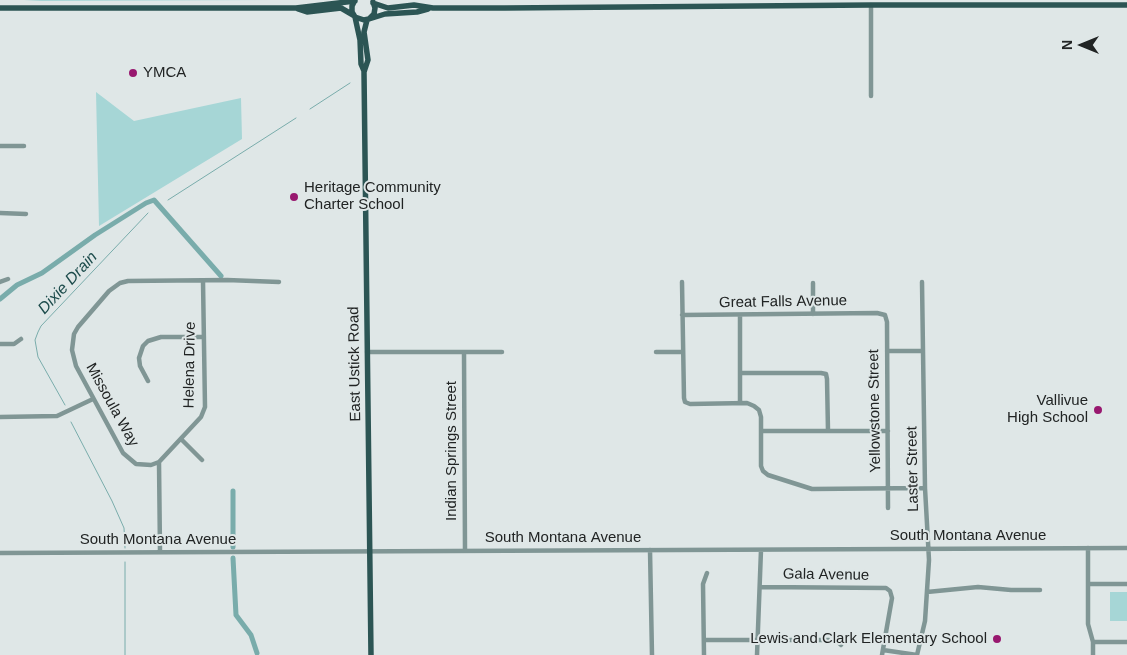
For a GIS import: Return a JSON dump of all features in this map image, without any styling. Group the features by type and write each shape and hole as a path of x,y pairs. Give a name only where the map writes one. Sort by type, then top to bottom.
{"main road":[{"path":"0,8 296,8 355,0"},
{"name":"East Ustick Road","path":"355,0 352,9 360,40 361,64 364,72"},
{"path":"372,1 388,8 414,5 433,8 871,5 923,2 1127,5"},
{"name":"East Ustick Road","path":"371,655 364,72 368,60 364,32 368,19 375,11 372,1"},
{"path":"296,8 307,12 341,8 361,20 385,14 417,12 433,8"}],"street":[{"path":"871,5 871,96"},
{"path":"0,146 24,146"},
{"path":"0,214 26,214"},
{"path":"0,282 8,279"},
{"name":"Missoula Way","path":"159,462 143,465 136,464 130,460 123,453 93,399 76,366 72,350 74,334 82,321 113,286 128,281 279,282"},
{"name":"Helena Drive","path":"159,462 204,412 203,281"},
{"path":"682,282 685,402 690,404 740,404 754,406 759,410 761,466 763,471 768,475 812,489 925,488"},
{"name":"Laster Street","path":"917,655 925,621 928,549 925,488 922,282"},
{"path":"813,283 813,314"},
{"name":"Great Falls Avenue","path":"682,315 885,315"},
{"path":"740,315 740,404"},
{"name":"Yellowstone Street","path":"885,315 887,322 888,508"},
{"path":"148,381 140,366 139,358 144,346 148,342 161,337 204,337"},
{"path":"0,344 14,344 21,339"},
{"path":"887,351 923,351"},
{"path":"368,352 502,352"},
{"name":"Indian Springs Street","path":"464,352 465,551"},
{"path":"656,352 683,352"},
{"path":"740,372 821,372 826,374 828,431"},
{"path":"0,417 57,416 93,399"},
{"path":"761,431 888,431"},
{"path":"181,439 202,460"},
{"path":"159,462 160,552"},
{"path":"1088,548 1088,624 1094,655"},
{"name":"South Montana Avenue","path":"0,553 1127,548"},
{"path":"650,550 652,655"},
{"path":"757,655 761,550"},
{"path":"704,655 703,584 707,573"},
{"path":"1088,584 1127,584"},
{"name":"Gala Avenue","path":"760,587 886,588 890,591 892,598 882,653"},
{"path":"927,592 978,587 1040,590"},
{"path":"704,640 836,640 841,645"},
{"path":"1093,642 1127,642"},
{"path":"882,653 917,655"}],"shaded area":[{"path":"24,0 272,0 41,1"},
{"path":"96,92 134,121 241,98 242,139 99,226"},
{"path":"1110,592 1127,592 1127,621 1110,621"}],"waterway":[{"name":"Dixie Drain","path":"310,109 350,83"},
{"name":"Dixie Drain","path":"168,200 296,118"},
{"path":"0,299 17,285 42,273 95,235 146,203 154,200 221,276"},
{"name":"Dixie Drain","path":"65,405 38,357 35,340 38,332 41,326 148,213"},
{"name":"Dixie Drain","path":"71,422 124,528 125,548"},
{"path":"233,491 233,547"},
{"path":"233,558 236,615 251,635 257,653"},
{"name":"Dixie Drain","path":"125,562 125,655"}],"place":[{"name":"YMCA","path":"133,73"},
{"name":"Heritage Community Charter School","path":"294,197"},
{"name":"Vallivue High School","path":"1098,410"},
{"name":"Lewis and Clark Elementary School","path":"997,639"}]}
